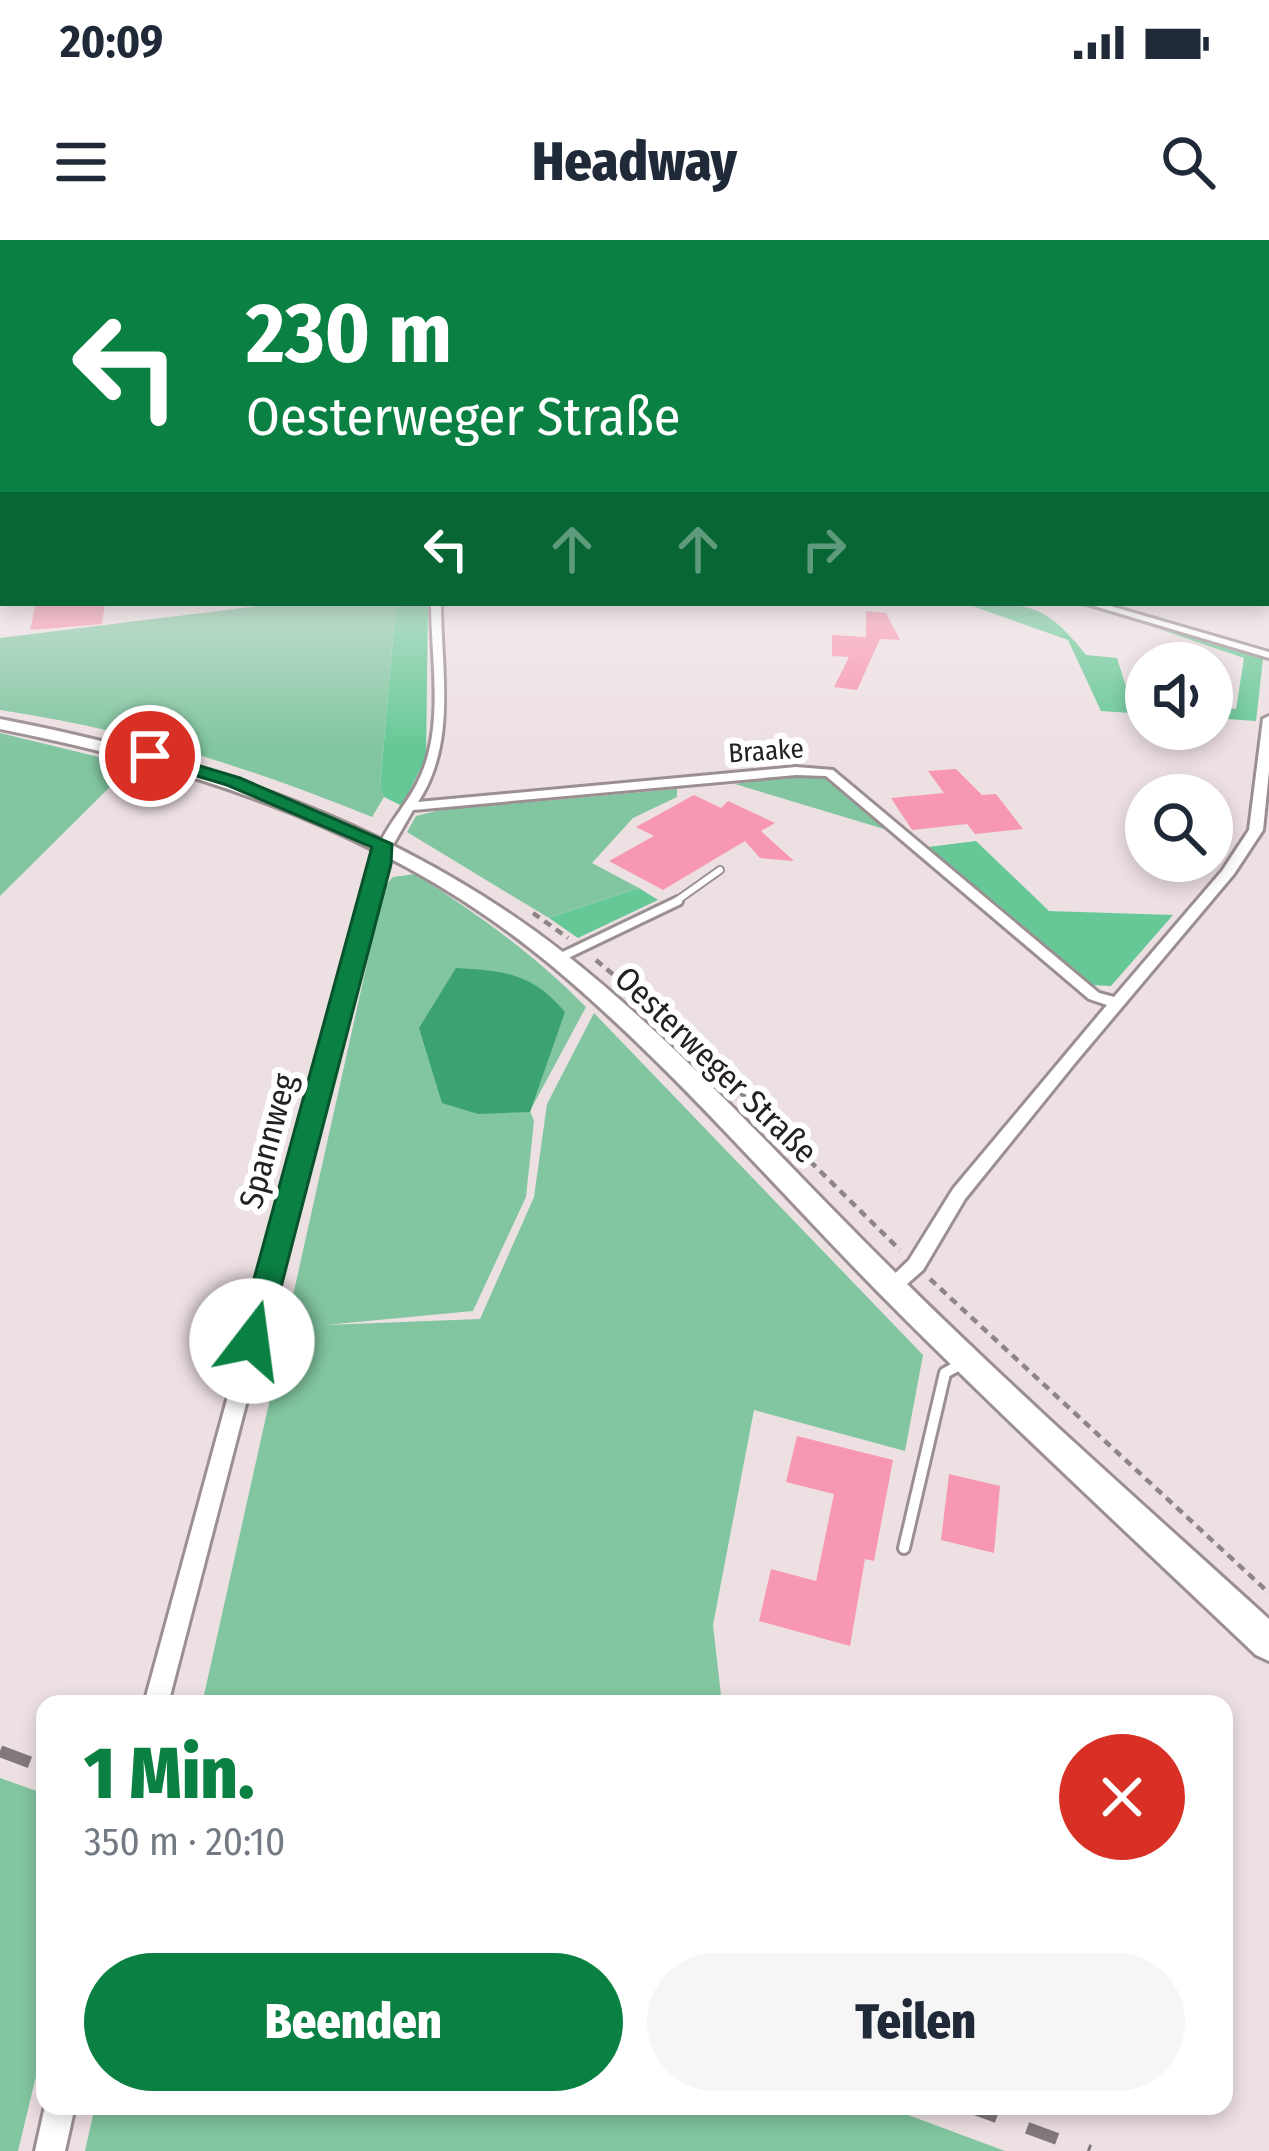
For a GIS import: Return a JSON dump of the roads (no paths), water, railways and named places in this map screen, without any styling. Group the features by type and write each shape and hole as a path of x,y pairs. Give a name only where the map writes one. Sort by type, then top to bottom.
{"street":[{"name":"Spannweg","path":"159,1695 381,864 382,844 411,806 434,757 436,606"},
{"path":"1099,606 1269,655"},
{"path":"891,1286 916,1265 959,1194 1115,1002 1227,874 1256,830 1269,719"},
{"name":"Oesterweger Straße","path":"0,724 86,740 234,782 382,844 468,895 557,959 635,1028 966,1360 1269,1643"},
{"name":"Braake","path":"411,806 796,771 829,773 1094,996 1115,1002"},
{"path":"50,2151 58,2115"}],"lane":[{"path":"557,959 678,901 720,869"},
{"path":"904,1548 945,1373 966,1360"}],"railway":[{"path":"0,1751 36,1765"},
{"path":"992,2115 1090,2151"}]}
